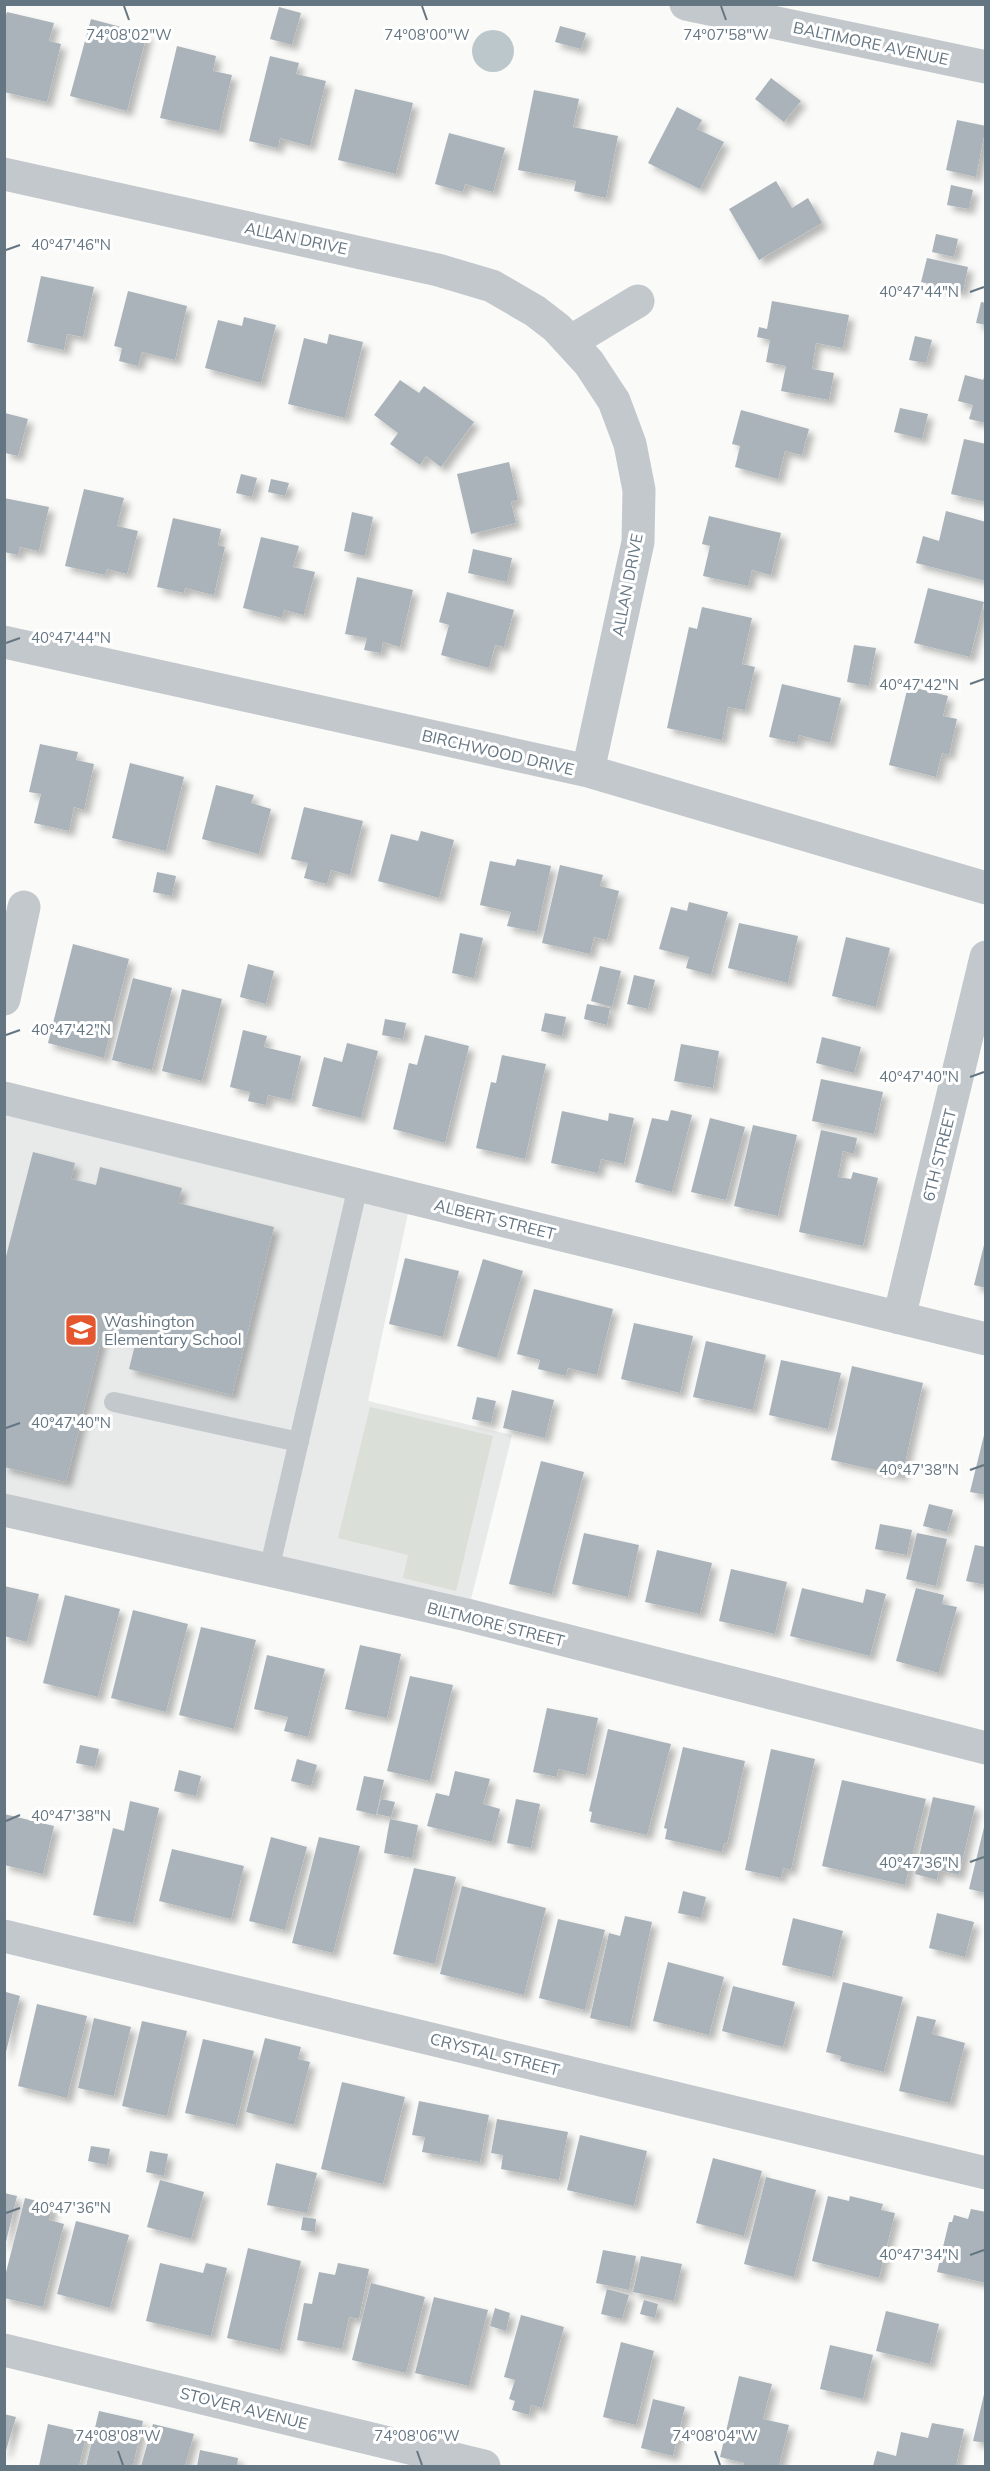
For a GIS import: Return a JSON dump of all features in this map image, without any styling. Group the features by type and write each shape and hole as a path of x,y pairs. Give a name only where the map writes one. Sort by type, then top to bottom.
{"street":[{"name":"BALTIMORE AVENUE","path":"686,4 986,67"},
{"name":"ALLAN DRIVE","path":"4,174 438,270 492,286 535,311 557,328 589,363 614,401 630,444 639,490 638,542 588,771"},
{"path":"570,342 638,301"},
{"name":"BIRCHWOOD DRIVE","path":"4,642 588,771 986,888"},
{"path":"4,999 24,907"},
{"name":"6TH STREET","path":"899,1318 976,1047 986,957"},
{"name":"ALBERT STREET","path":"4,1098 986,1339"},
{"name":"BILTMORE STREET","path":"4,1510 467,1615 986,1748"},
{"name":"CRYSTAL STREET","path":"4,1936 986,2173"},
{"name":"STOVER AVENUE","path":"4,2350 484,2466"}],"lane":[{"path":"269,1570 358,1186"},
{"path":"114,1402 299,1442"}],"shaded area":[{"path":"493,30 501,31 508,36 513,43 513,59 508,66 501,71 493,72 485,71 478,66 473,59 472,51 473,43 478,36 485,31"},
{"path":"5,1098 411,1199 368,1401 512,1435 467,1615 5,1510"},
{"path":"370,1407 493,1436 456,1591 403,1578 408,1555 338,1538"}],"building":[{"path":"279,7 301,13 292,45 270,39"},
{"path":"7,12 54,23 49,41 61,44 47,102 4,92 4,20"},
{"path":"91,19 147,34 127,111 70,96"},
{"path":"560,26 586,33 581,49 555,42"},
{"path":"177,46 216,56 213,71 232,75 219,131 160,118"},
{"path":"270,56 299,63 296,74 326,81 310,146 280,138 278,148 249,141"},
{"path":"771,78 801,101 784,122 755,99"},
{"path":"355,89 413,103 396,174 338,160"},
{"path":"534,90 579,99 573,127 618,136 606,198 574,191 576,181 518,170"},
{"path":"677,107 702,120 697,129 724,142 700,189 648,163"},
{"path":"957,120 986,126 976,177 946,170"},
{"path":"449,133 505,148 493,192 465,184 463,192 435,184"},
{"path":"776,181 792,208 808,198 822,223 759,260 729,209"},
{"path":"951,185 973,190 969,209 947,205"},
{"path":"936,234 958,239 954,257 932,252"},
{"path":"927,258 968,267 963,292 921,282"},
{"path":"41,276 94,287 83,337 67,334 64,350 27,342"},
{"path":"128,291 187,306 175,360 142,352 138,366 119,361 122,348 114,346"},
{"path":"772,301 849,315 843,348 816,343 812,369 834,373 829,400 781,391 786,366 766,362 770,340 757,337 759,327 767,329"},
{"path":"981,302 986,303 986,325 976,323"},
{"path":"244,317 276,325 261,383 205,368 218,320 242,326"},
{"path":"329,334 363,342 345,418 288,404 304,338 327,344"},
{"path":"915,336 932,340 926,363 909,360"},
{"path":"986,373 986,423 969,419 973,405 958,401 965,375 983,380"},
{"path":"400,380 419,393 424,386 474,422 441,467 426,456 420,465 390,444 398,433 374,415"},
{"path":"900,408 928,414 922,439 894,432"},
{"path":"741,410 809,429 802,455 785,451 778,479 735,467 740,446 732,444"},
{"path":"5,413 28,419 18,456 5,453"},
{"path":"964,439 986,444 986,502 951,494"},
{"path":"509,462 518,500 511,502 516,523 471,534 457,474"},
{"path":"241,474 257,478 252,497 236,493"},
{"path":"271,479 289,483 285,496 268,492"},
{"path":"84,489 124,498 117,526 138,531 127,574 107,569 105,575 65,566"},
{"path":"4,498 49,507 39,551 20,547 18,555 4,552"},
{"path":"946,511 986,522 986,581 916,563 923,536 939,541"},
{"path":"352,512 373,517 365,556 344,551"},
{"path":"709,516 781,533 771,575 752,570 748,586 703,576 710,546 702,544"},
{"path":"173,518 221,529 218,545 225,547 214,595 185,588 184,593 157,587"},
{"path":"261,537 299,546 293,567 315,572 304,615 284,610 282,618 243,608"},
{"path":"473,549 512,558 507,582 468,573"},
{"path":"357,577 413,590 400,647 383,642 381,653 364,650 367,638 345,634"},
{"path":"928,588 984,602 970,657 914,643"},
{"path":"447,592 514,610 504,647 495,645 489,668 441,655 449,625 439,622"},
{"path":"702,607 752,618 742,664 755,667 745,710 728,707 722,740 667,728 689,627 697,629"},
{"path":"854,645 876,648 869,686 847,682"},
{"path":"782,684 841,698 830,743 799,735 797,743 769,737"},
{"path":"908,686 948,696 943,716 957,719 949,755 942,753 936,777 889,765"},
{"path":"40,744 78,752 76,760 94,764 84,810 74,807 69,831 34,823 41,794 29,792"},
{"path":"130,763 184,777 166,851 112,838"},
{"path":"216,785 254,795 251,803 271,809 259,854 202,839"},
{"path":"304,807 363,821 350,875 331,870 327,884 304,878 308,863 291,859"},
{"path":"421,831 454,840 439,898 378,881 391,834 418,841"},
{"path":"517,859 551,866 537,932 507,926 511,912 480,905 490,861 515,866"},
{"path":"560,865 603,875 600,886 619,891 607,940 594,937 590,954 542,943"},
{"path":"157,872 176,876 172,896 153,892"},
{"path":"689,902 728,912 711,975 686,968 689,957 659,949 671,907 687,911"},
{"path":"739,923 798,936 788,983 728,968"},
{"path":"460,933 483,938 474,978 452,973"},
{"path":"846,937 890,948 876,1007 832,996"},
{"path":"73,944 129,959 104,1058 48,1043"},
{"path":"248,964 274,971 266,1004 240,997"},
{"path":"600,966 621,971 612,1007 591,1001"},
{"path":"634,975 655,980 648,1009 627,1004"},
{"path":"133,978 172,988 152,1070 112,1060"},
{"path":"182,989 222,999 202,1081 162,1071"},
{"path":"587,1004 610,1008 607,1025 584,1019"},
{"path":"545,1013 566,1017 562,1036 541,1031"},
{"path":"385,1019 406,1023 403,1039 382,1035"},
{"path":"243,1030 267,1036 264,1047 301,1056 291,1100 268,1095 266,1105 248,1101 250,1092 230,1087"},
{"path":"425,1035 469,1046 445,1143 393,1129 409,1063 417,1065"},
{"path":"822,1037 861,1047 854,1073 816,1063"},
{"path":"347,1043 378,1051 361,1118 312,1106 324,1057 342,1062"},
{"path":"681,1044 719,1051 713,1088 674,1081"},
{"path":"502,1055 546,1064 525,1159 476,1148 491,1082 496,1083"},
{"path":"821,1079 883,1092 874,1134 812,1121"},
{"path":"671,1110 692,1115 672,1192 635,1182 652,1118 668,1121"},
{"path":"562,1111 608,1121 609,1113 634,1118 624,1164 601,1159 598,1173 551,1163"},
{"path":"710,1118 745,1127 726,1200 691,1192"},
{"path":"753,1125 797,1135 778,1216 734,1206"},
{"path":"821,1130 857,1138 854,1154 843,1151 838,1177 851,1179 853,1172 878,1178 863,1246 799,1232"},
{"path":"33,1152 75,1163 71,1179 96,1185 100,1167 182,1188 178,1203 274,1227 232,1395 129,1369 136,1341 103,1333 66,1482 4,1467 4,1264"},
{"path":"986,1241 986,1288 974,1285"},
{"path":"405,1258 459,1271 443,1337 389,1324"},
{"path":"483,1259 523,1271 497,1358 457,1346"},
{"path":"534,1289 613,1309 597,1375 568,1368 566,1376 538,1369 540,1360 517,1354"},
{"path":"634,1323 693,1336 680,1393 621,1379"},
{"path":"706,1341 766,1355 753,1410 693,1397"},
{"path":"781,1360 841,1373 828,1429 769,1415"},
{"path":"852,1366 923,1383 902,1476 831,1460"},
{"path":"512,1390 554,1400 545,1438 503,1428"},
{"path":"477,1397 496,1401 491,1423 472,1419"},
{"path":"986,1432 986,1495 970,1492"},
{"path":"541,1461 584,1472 552,1594 509,1584"},
{"path":"929,1504 953,1510 947,1532 923,1526"},
{"path":"880,1524 912,1530 907,1555 875,1549"},
{"path":"584,1533 639,1545 628,1597 572,1584"},
{"path":"917,1533 947,1539 936,1586 906,1579"},
{"path":"975,1545 986,1547 986,1585 966,1581"},
{"path":"657,1550 712,1563 700,1614 645,1602"},
{"path":"731,1569 787,1582 775,1634 719,1621"},
{"path":"4,1586 39,1594 27,1642 4,1636"},
{"path":"802,1588 863,1603 866,1589 886,1594 870,1656 790,1636"},
{"path":"916,1588 944,1595 942,1604 957,1607 939,1673 896,1661"},
{"path":"65,1595 120,1609 98,1697 43,1683"},
{"path":"133,1610 188,1624 166,1712 111,1698"},
{"path":"201,1627 256,1640 234,1729 179,1715"},
{"path":"360,1645 401,1654 387,1718 345,1709"},
{"path":"267,1655 325,1669 308,1737 284,1731 288,1717 254,1709"},
{"path":"410,1676 453,1685 430,1781 387,1771"},
{"path":"547,1708 598,1718 586,1775 558,1769 557,1777 533,1772"},
{"path":"608,1729 671,1744 647,1835 590,1822 592,1812 589,1811"},
{"path":"80,1745 99,1749 95,1767 76,1763"},
{"path":"683,1747 745,1761 727,1844 724,1843 722,1852 665,1839 667,1829 664,1828"},
{"path":"771,1749 815,1759 791,1870 783,1868 781,1878 745,1870"},
{"path":"297,1759 317,1765 311,1786 291,1781"},
{"path":"179,1770 201,1776 196,1796 174,1791"},
{"path":"455,1771 490,1779 483,1804 500,1809 492,1842 427,1826 436,1793 449,1796"},
{"path":"364,1776 384,1780 376,1815 356,1810"},
{"path":"842,1780 926,1799 905,1885 822,1866"},
{"path":"933,1797 975,1806 959,1875 939,1870 937,1880 915,1874"},
{"path":"381,1799 395,1802 391,1817 377,1814"},
{"path":"516,1799 540,1804 531,1848 507,1843"},
{"path":"130,1801 159,1808 133,1923 93,1915 113,1828 124,1831"},
{"path":"4,1814 54,1826 43,1874 4,1865"},
{"path":"390,1819 418,1825 412,1858 384,1853"},
{"path":"986,1823 986,1893 969,1889"},
{"path":"271,1837 307,1847 285,1930 249,1921"},
{"path":"319,1837 360,1846 333,1953 292,1943"},
{"path":"172,1849 244,1866 231,1919 159,1901"},
{"path":"414,1868 456,1877 435,1964 393,1954"},
{"path":"462,1886 546,1908 524,1995 440,1974"},
{"path":"683,1891 706,1897 701,1918 678,1913"},
{"path":"937,1913 974,1922 965,1957 929,1948"},
{"path":"625,1916 652,1922 630,2027 590,2018 609,1933 620,1936"},
{"path":"793,1918 843,1931 832,1977 782,1965"},
{"path":"558,1919 605,1930 585,2010 539,1998"},
{"path":"668,1962 724,1977 709,2035 653,2021"},
{"path":"843,1982 903,1997 884,2072 840,2061 841,2056 826,2052"},
{"path":"733,1986 795,2002 783,2047 722,2031"},
{"path":"6,1992 20,1996 5,2056 4,1999"},
{"path":"37,2004 87,2016 67,2098 18,2086"},
{"path":"917,2016 936,2020 932,2034 965,2043 950,2103 899,2091"},
{"path":"94,2018 131,2027 114,2096 78,2088"},
{"path":"142,2021 187,2031 167,2116 122,2106"},
{"path":"265,2038 301,2047 298,2059 310,2062 294,2125 246,2112"},
{"path":"203,2039 254,2051 236,2125 185,2113"},
{"path":"342,2082 405,2097 383,2184 321,2169"},
{"path":"419,2101 489,2115 480,2162 422,2152 425,2137 412,2135"},
{"path":"497,2119 568,2132 559,2180 501,2169 503,2155 491,2153"},
{"path":"580,2135 647,2151 634,2206 567,2190"},
{"path":"91,2146 110,2149 107,2165 88,2161"},
{"path":"150,2151 168,2154 164,2176 146,2172"},
{"path":"713,2158 762,2171 744,2236 696,2223"},
{"path":"276,2163 317,2173 307,2213 267,2205"},
{"path":"766,2177 816,2190 794,2277 744,2264"},
{"path":"160,2180 204,2192 191,2239 147,2227"},
{"path":"4,2193 17,2196 5,2246 4,2246"},
{"path":"828,2196 849,2201 850,2196 883,2204 881,2210 895,2213 879,2278 812,2261"},
{"path":"25,2198 53,2205 49,2220 64,2224 43,2307 4,2298 4,2280"},
{"path":"971,2209 986,2212 986,2283 937,2272 949,2222 952,2222 954,2215 968,2219"},
{"path":"303,2217 316,2219 315,2232 301,2230"},
{"path":"76,2221 129,2235 110,2308 57,2294"},
{"path":"248,2248 301,2261 280,2350 227,2338"},
{"path":"603,2250 636,2256 629,2290 596,2283"},
{"path":"641,2256 682,2264 674,2301 633,2292"},
{"path":"160,2263 203,2273 206,2263 227,2268 211,2336 146,2321"},
{"path":"338,2263 369,2269 359,2319 349,2317 342,2349 297,2340 304,2303 312,2304 319,2272 335,2275"},
{"path":"371,2283 425,2297 406,2373 352,2360"},
{"path":"607,2289 629,2295 622,2319 601,2314"},
{"path":"434,2297 488,2310 469,2386 415,2373"},
{"path":"644,2300 658,2304 655,2318 640,2314"},
{"path":"495,2308 510,2313 506,2331 490,2326"},
{"path":"886,2311 939,2324 930,2364 876,2351"},
{"path":"521,2315 564,2327 542,2408 531,2405 529,2415 512,2410 515,2401 509,2399 515,2380 504,2377"},
{"path":"621,2342 654,2351 636,2425 603,2417"},
{"path":"830,2345 873,2355 863,2399 820,2389"},
{"path":"739,2376 772,2384 763,2419 789,2425 779,2466 743,2466 744,2463 720,2457"},
{"path":"986,2390 986,2443 973,2441"},
{"path":"653,2399 685,2407 673,2456 641,2448"},
{"path":"99,2411 143,2421 133,2466 86,2466"},
{"path":"4,2414 16,2417 5,2454 4,2454"},
{"path":"932,2423 964,2429 956,2466 873,2466 877,2451 896,2456 901,2432 928,2438"},
{"path":"48,2424 87,2433 79,2466 39,2466"},
{"path":"153,2424 194,2434 185,2466 141,2466"},
{"path":"200,2450 238,2458 237,2466 197,2466"}],"place":[{"name":"Washington Elementary School","path":"81,1330"}]}
